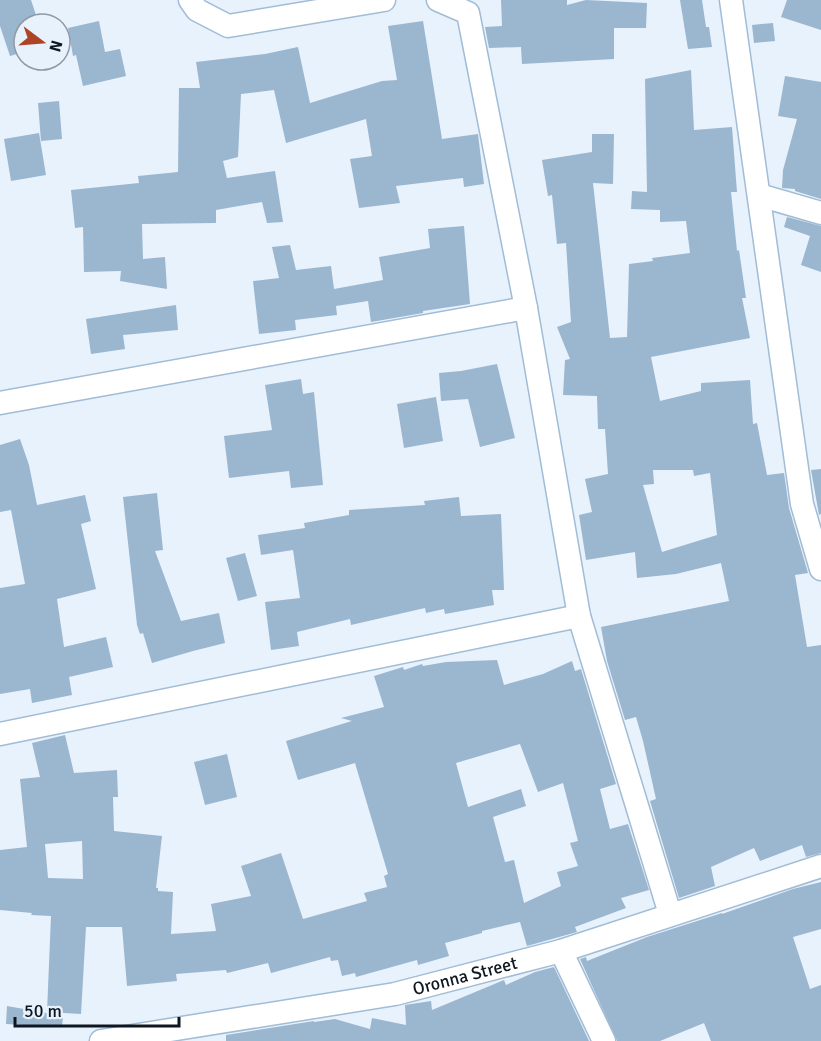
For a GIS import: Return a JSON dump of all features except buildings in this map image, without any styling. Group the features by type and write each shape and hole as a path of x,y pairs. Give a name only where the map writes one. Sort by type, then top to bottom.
{"street":[{"path":"190,0 197,10 228,26 384,0"},
{"path":"438,0 468,13 526,308 579,616 670,914"},
{"path":"731,0 802,504 821,569"},
{"path":"759,195 821,213"},
{"path":"0,403 526,308"},
{"path":"0,734 579,616"},
{"name":"Oronna Street","path":"101,1041 396,994 561,951 821,866"},
{"path":"561,951 604,1041"}]}
